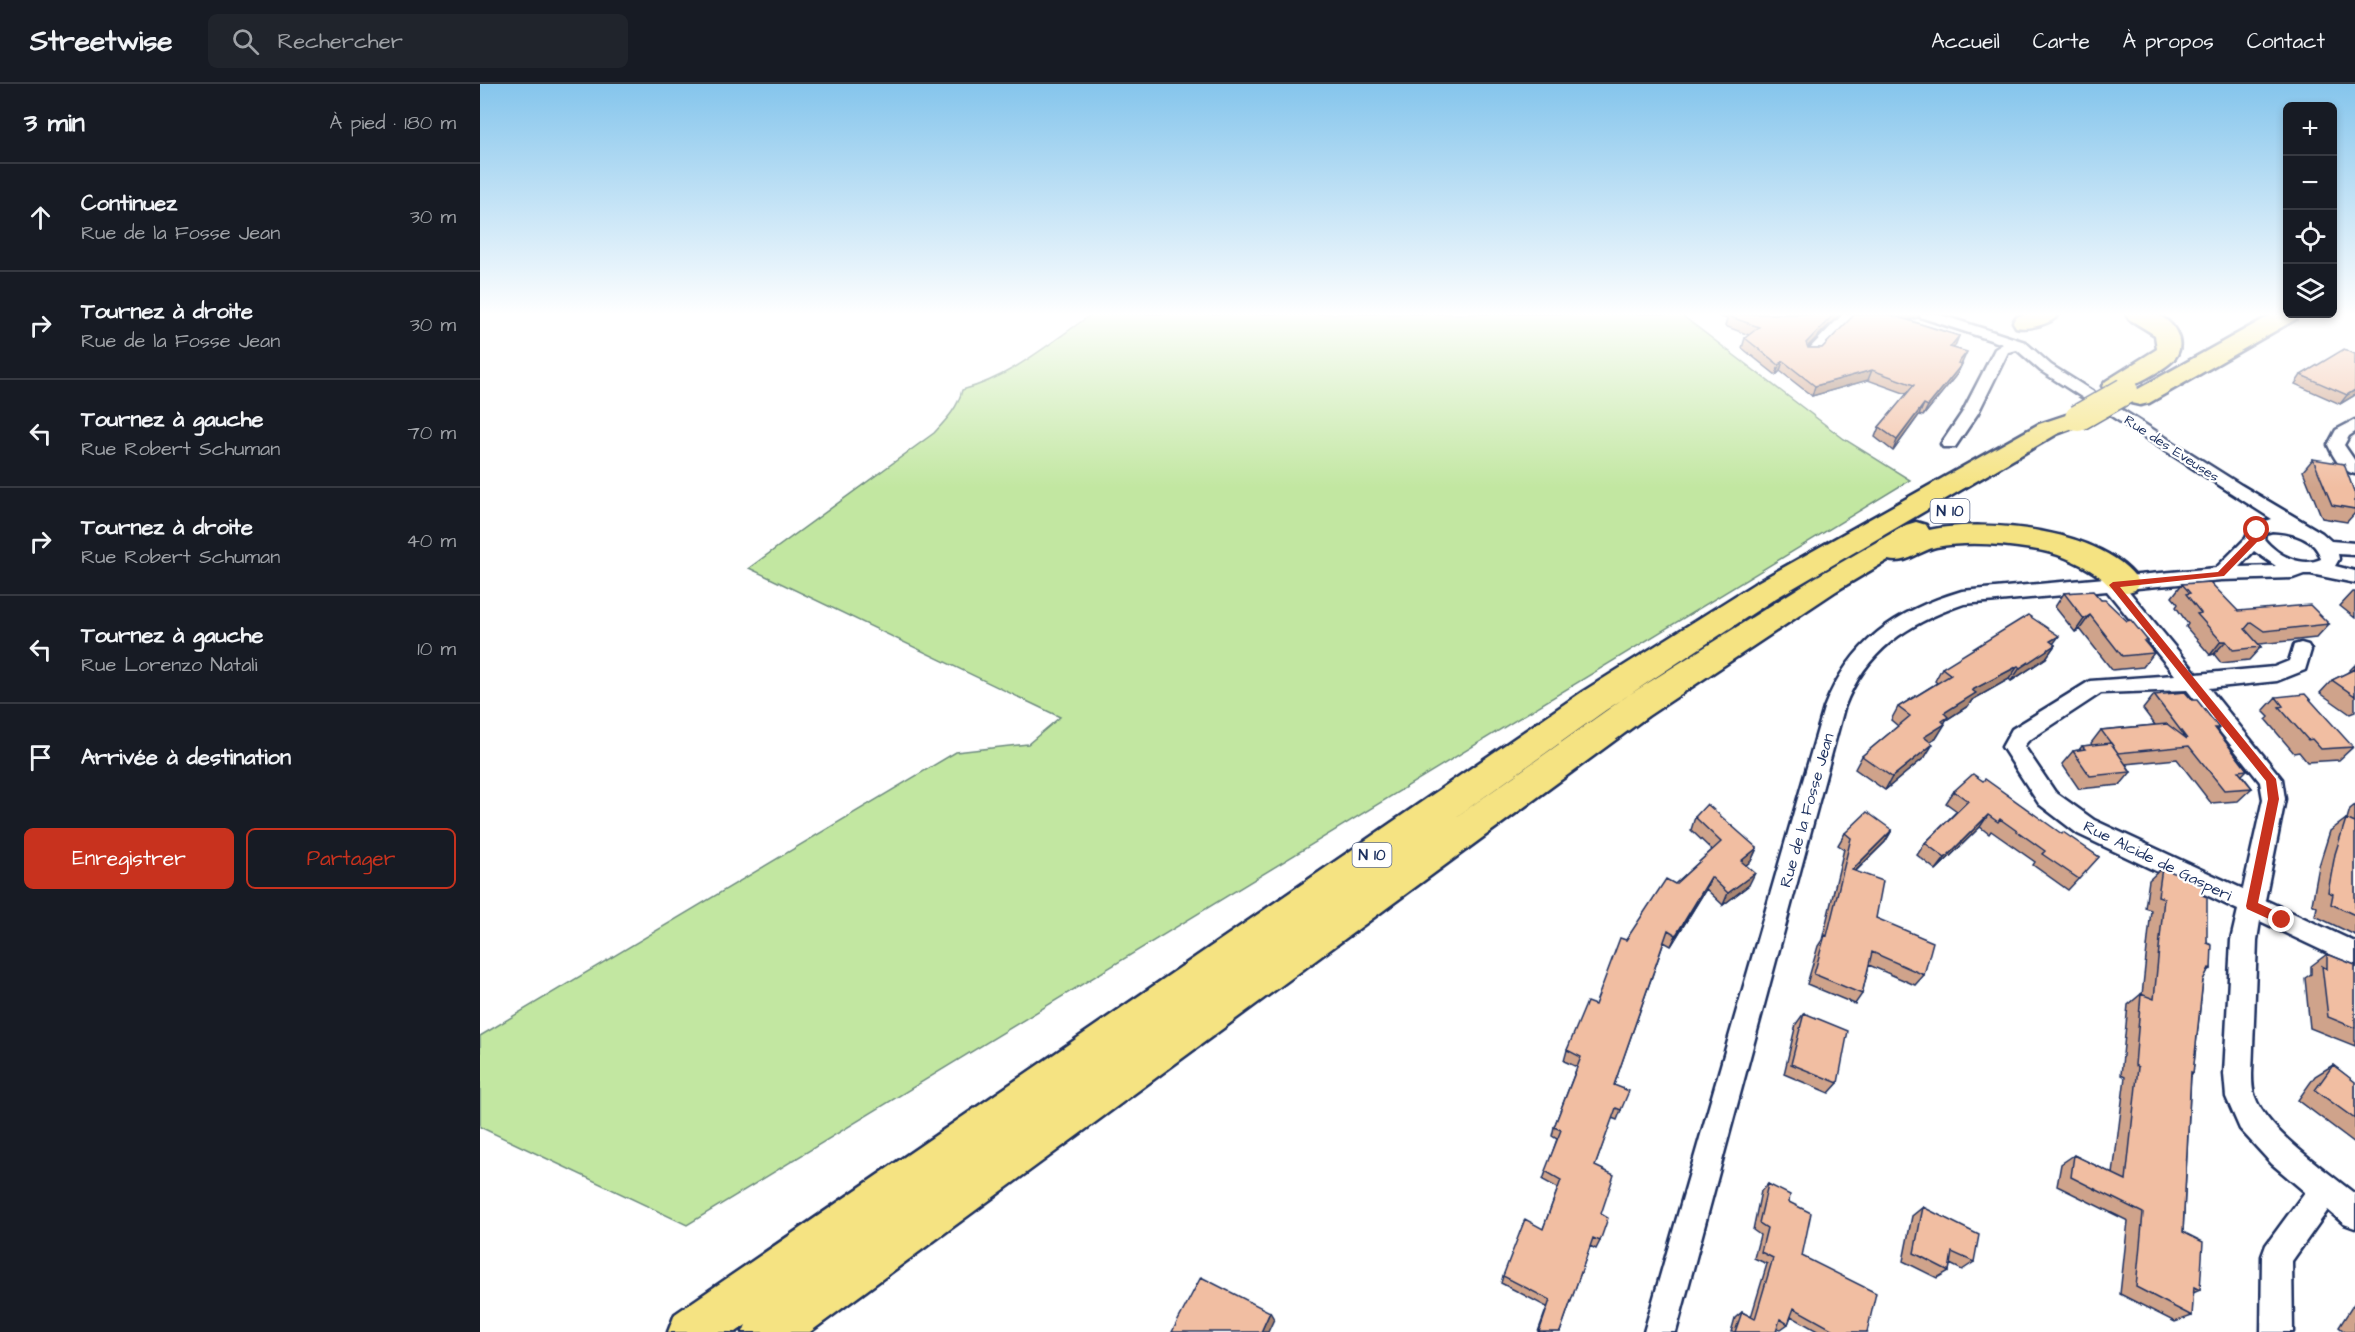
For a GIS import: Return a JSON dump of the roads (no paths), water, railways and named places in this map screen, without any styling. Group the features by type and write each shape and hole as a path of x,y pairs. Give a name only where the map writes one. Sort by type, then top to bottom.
{"main road":[{"path":"2126,392 2147,372"},
{"name":"N 10","path":"2126,392 2159,372"},
{"name":"N 10","path":"693,1332 1594,701 1765,591 2072,421 2167,372"},
{"name":"N 10","path":"768,1332 1636,707 1807,597 2072,421"},
{"path":"1807,597 1832,590 1913,545 1934,538 1953,536 2017,538 2074,551 2102,563 2119,576 2119,584"}],"street":[{"path":"1949,444 1970,413 1990,372"},
{"name":"Rue des Eveuses","path":"2053,372 2310,535"},
{"path":"2355,425 2342,433 2336,445 2343,459 2355,469"},
{"name":"Rue des Eveuses","path":"2235,489 2254,537"},
{"path":"2220,574 2262,526 2270,525 2289,527 2310,535 2329,554 2355,568"},
{"path":"2254,537 2259,547 2277,559 2355,577"},
{"path":"2329,554 2355,549"},
{"path":"2329,554 2355,559"},
{"path":"2307,567 2327,564 2329,554"},
{"name":"Rue de la Fosse Jean","path":"1660,1332 1834,708 1851,671 1898,625 1941,604 1962,598 2220,574 2293,572 2307,567"},
{"path":"2119,584 2193,682 2264,770 2274,788 2274,799 2244,940 2238,1074 2240,1097 2250,1119 2263,1135 2325,1190 2355,1213"},
{"path":"2193,682 2277,674 2298,665 2301,650"},
{"name":"Rue Alcide de Gasperi","path":"2193,682 2097,686 2020,735 2013,747 2047,798 2086,827 2252,906"},
{"path":"2252,906 2355,954"},
{"path":"2277,1332 2277,1256 2325,1190"}]}
